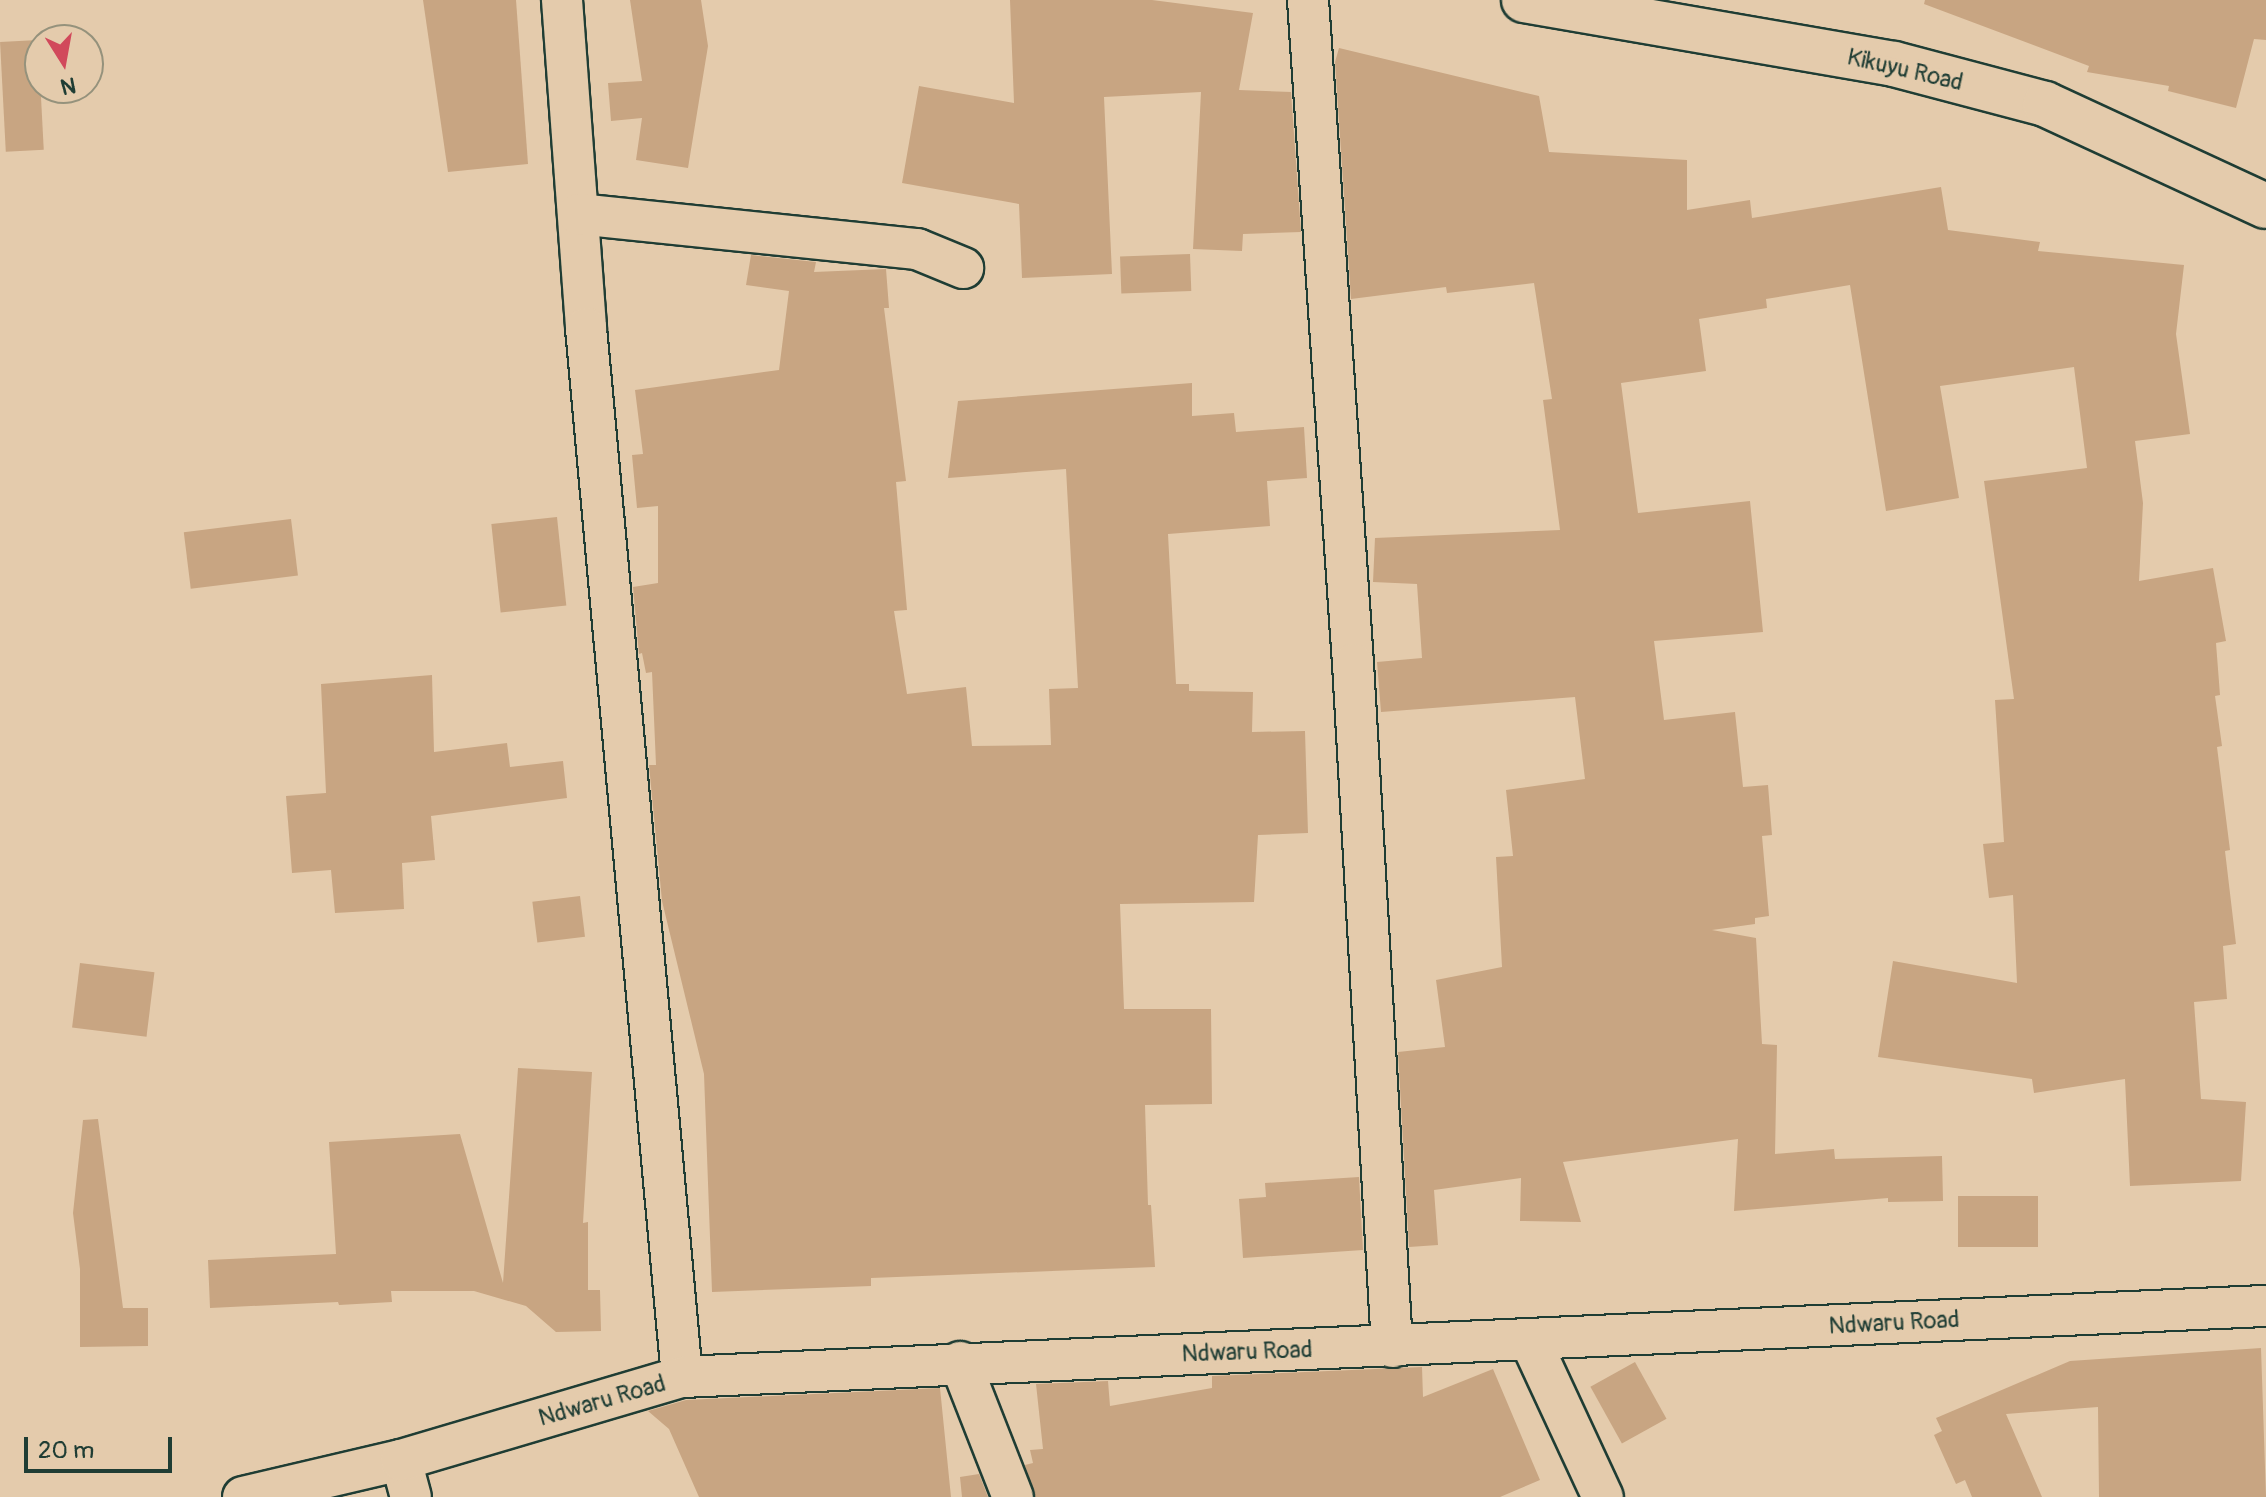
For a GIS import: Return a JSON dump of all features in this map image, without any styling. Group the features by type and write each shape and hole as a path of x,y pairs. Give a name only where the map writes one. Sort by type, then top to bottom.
{"main road":[{"name":"Kikuyu Road","path":"1524,0 1894,64 2045,104 2266,206"}],"street":[{"path":"562,0 578,214 682,1377"},
{"path":"1308,0 1353,664 1392,1347"},
{"path":"578,214 917,249 963,268"},
{"name":"Ndwaru Road","path":"243,1497 406,1478 682,1377 960,1362 1392,1347 2266,1306"},
{"path":"1530,1340 1603,1497"},
{"path":"960,1362 1013,1497"}],"building":[{"path":"423,0 516,0 528,164 448,172"},
{"path":"630,0 701,0 708,46 688,168 636,160 642,118 611,121 608,83 642,81"},
{"path":"1010,0 1152,0 1253,13 1239,90 1291,92 1301,232 1243,234 1242,251 1193,249 1201,92 1104,97 1112,274 1022,278 1019,204 902,183 919,86 1014,103"},
{"path":"1925,0 2266,0 2266,40 2254,39 2236,108 2168,91 2169,86 2087,72 2089,66 1924,4"},
{"path":"24,41 24,104 41,104 44,150 6,152 0,42"},
{"path":"1339,48 1539,96 1549,152 1687,160 1687,210 1750,200 1752,218 1941,187 1948,230 2040,242 2038,251 2184,265 2176,334 2190,434 2135,441 2143,503 2139,581 2213,568 2226,641 2216,643 2220,695 2215,696 2222,746 2217,747 2230,850 2225,851 2236,944 2223,946 2227,999 2194,1002 2201,1099 2246,1102 2241,1181 2130,1186 2125,1079 2034,1093 2032,1079 1878,1057 1893,961 2017,983 2013,895 1989,898 1983,844 2004,842 1995,700 2014,699 1984,481 2087,468 2074,367 1940,386 1959,498 1886,511 1850,285 1766,299 1767,308 1699,319 1706,371 1621,383 1638,513 1750,501 1763,632 1654,641 1664,720 1735,712 1743,787 1768,785 1772,835 1762,836 1769,916 1755,918 1755,924 1712,930 1756,938 1762,1044 1777,1045 1775,1154 1834,1149 1835,1159 1942,1156 1943,1201 1888,1202 1888,1198 1734,1211 1738,1139 1563,1162 1581,1222 1520,1221 1521,1178 1434,1190 1438,1245 1409,1247 1398,1052 1445,1047 1436,980 1502,967 1496,857 1513,856 1506,790 1585,779 1575,697 1381,712 1377,662 1422,658 1417,584 1373,582 1375,538 1560,530 1543,400 1552,399 1534,283 1447,293 1446,287 1351,299 1335,62"},
{"path":"1190,254 1191,291 1121,293 1120,256"},
{"path":"751,255 816,262 814,272 886,269 889,308 884,308 906,481 896,482 907,610 894,611 907,694 966,687 972,746 1051,745 1049,689 1078,688 1066,469 948,478 958,401 1192,383 1192,416 1234,413 1236,432 1304,427 1307,478 1267,481 1270,526 1168,534 1176,684 1189,684 1189,691 1253,692 1252,732 1305,731 1308,833 1258,835 1254,902 1120,904 1124,1009 1211,1009 1212,1104 1145,1105 1148,1205 1151,1205 1155,1267 871,1278 871,1286 712,1292 704,1074 662,901 649,765 656,765 652,672 646,673 642,653 639,654 633,587 658,583 658,506 637,508 632,455 643,454 635,390 779,370 789,291 746,285"},
{"path":"557,517 566,606 501,612 491,524"},
{"path":"291,519 298,576 191,589 184,532"},
{"path":"432,675 434,752 507,743 510,767 563,761 567,798 431,816 435,860 402,863 404,909 335,913 331,870 292,873 286,796 326,793 321,684"},
{"path":"580,896 585,937 537,943 532,902"},
{"path":"80,963 154,972 147,1037 72,1028"},
{"path":"518,1068 592,1072 583,1223 588,1222 588,1290 600,1290 601,1331 556,1332 526,1306 474,1291 391,1291 392,1302 210,1308 208,1260 336,1254 329,1142 460,1134 503,1283"},
{"path":"98,1119 123,1308 148,1308 148,1346 80,1347 80,1269 73,1213 83,1120"},
{"path":"1359,1177 1363,1250 1243,1258 1239,1199 1266,1197 1265,1183"},
{"path":"1958,1196 2038,1196 2038,1247 1958,1247"},
{"path":"2261,1348 2266,1497 2099,1497 2098,1407 2006,1414 2042,1497 1972,1497 1965,1480 1956,1484 1934,1435 1942,1431 1936,1418 2070,1361"},
{"path":"1635,1362 1667,1419 1622,1444 1590,1387"},
{"path":"1422,1367 1423,1397 1493,1369 1540,1480 1500,1497 1035,1497 1025,1465 1033,1463 1030,1450 1043,1449 1036,1384 1108,1381 1110,1406 1212,1388 1212,1376"},
{"path":"940,1388 951,1497 699,1497 669,1429 648,1411 686,1400"},
{"path":"979,1474 988,1497 962,1497 960,1477"}]}
